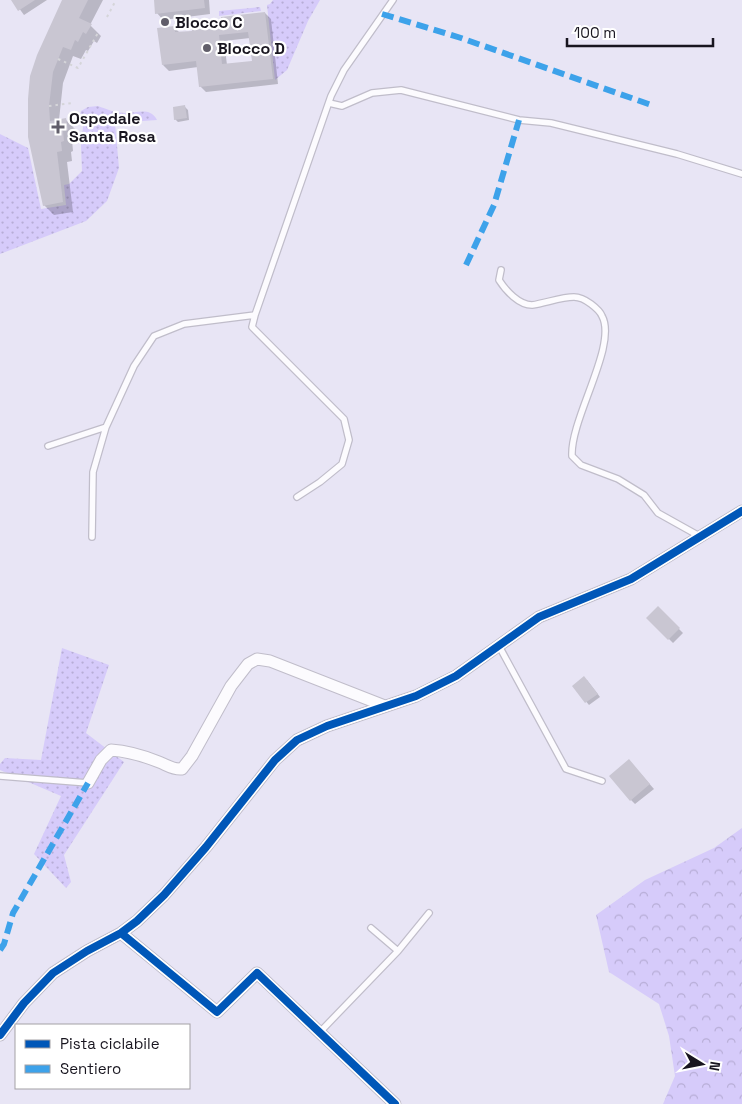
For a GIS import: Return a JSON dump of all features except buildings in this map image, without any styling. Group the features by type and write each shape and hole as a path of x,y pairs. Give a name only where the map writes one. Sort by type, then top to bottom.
{"street":[{"path":"0,1035 24,1003 53,973 87,951 121,934 137,922 164,895 206,847 275,760 297,740 327,726 416,696 456,676 539,617 631,579 742,511"},
{"path":"88,783 101,760 111,750 124,751 158,761 176,769 182,769 192,756 231,686 248,664 257,659 270,661 385,706"},
{"path":"121,934 218,1012 257,973 395,1104"}],"lane":[{"path":"297,498 342,464 349,440 344,419 252,327 328,103 344,70 393,0"},
{"path":"328,103 342,106 372,93 401,90 519,120 551,123 668,152 742,174"},
{"path":"501,270 499,280 504,289 525,305 575,297 587,301 603,316 605,328 604,346 571,447 572,456 580,465 618,479 644,495 658,512 701,537"},
{"path":"92,537 93,472 106,427 134,366 154,336 184,324 255,315"},
{"path":"48,446 106,427"},
{"path":"499,646 566,769 602,781"},
{"path":"0,776 88,783"},
{"path":"319,1033 398,951 429,913"},
{"path":"371,928 398,951"}],"path":[{"path":"107,17 116,0"},
{"path":"58,59 78,68 99,31"},
{"path":"49,106 72,103"}],"green space":[{"path":"273,0 320,0 308,21 287,70 275,80 267,5"},
{"path":"260,7 261,11 219,16 219,11"},
{"path":"98,106 122,113 147,112 151,113 157,120 115,123 119,168 107,201 86,221 0,254 0,134 28,148 41,209 66,205 64,185 69,184 82,171 81,146 84,117 80,116 81,111 88,107"},
{"path":"62,648 109,665 86,733 124,762 64,855 71,882 66,888 34,854 61,796 0,770 0,764 5,758 41,760"},
{"path":"742,828 742,1104 663,1104 675,1076 669,1036 659,1004 609,972 596,915 645,880 714,848"}],"marked path":[{"path":"382,14 461,38 654,106"},
{"path":"466,265 494,205 519,120"},
{"path":"0,950 4,944 13,913 88,783"}],"cycle path":[{"path":"0,1035 24,1003 53,973 87,951 121,933 137,921 164,895 206,847 275,760 297,740 327,726 416,696 456,676 539,617 631,579 742,511"},
{"path":"121,933 217,1012 257,973 395,1104"}],"place":[{"name":"Blocco C","path":"165,22"},
{"name":"Blocco D","path":"207,48"},
{"name":"Ospedale Santa Rosa","path":"58,127"}]}
